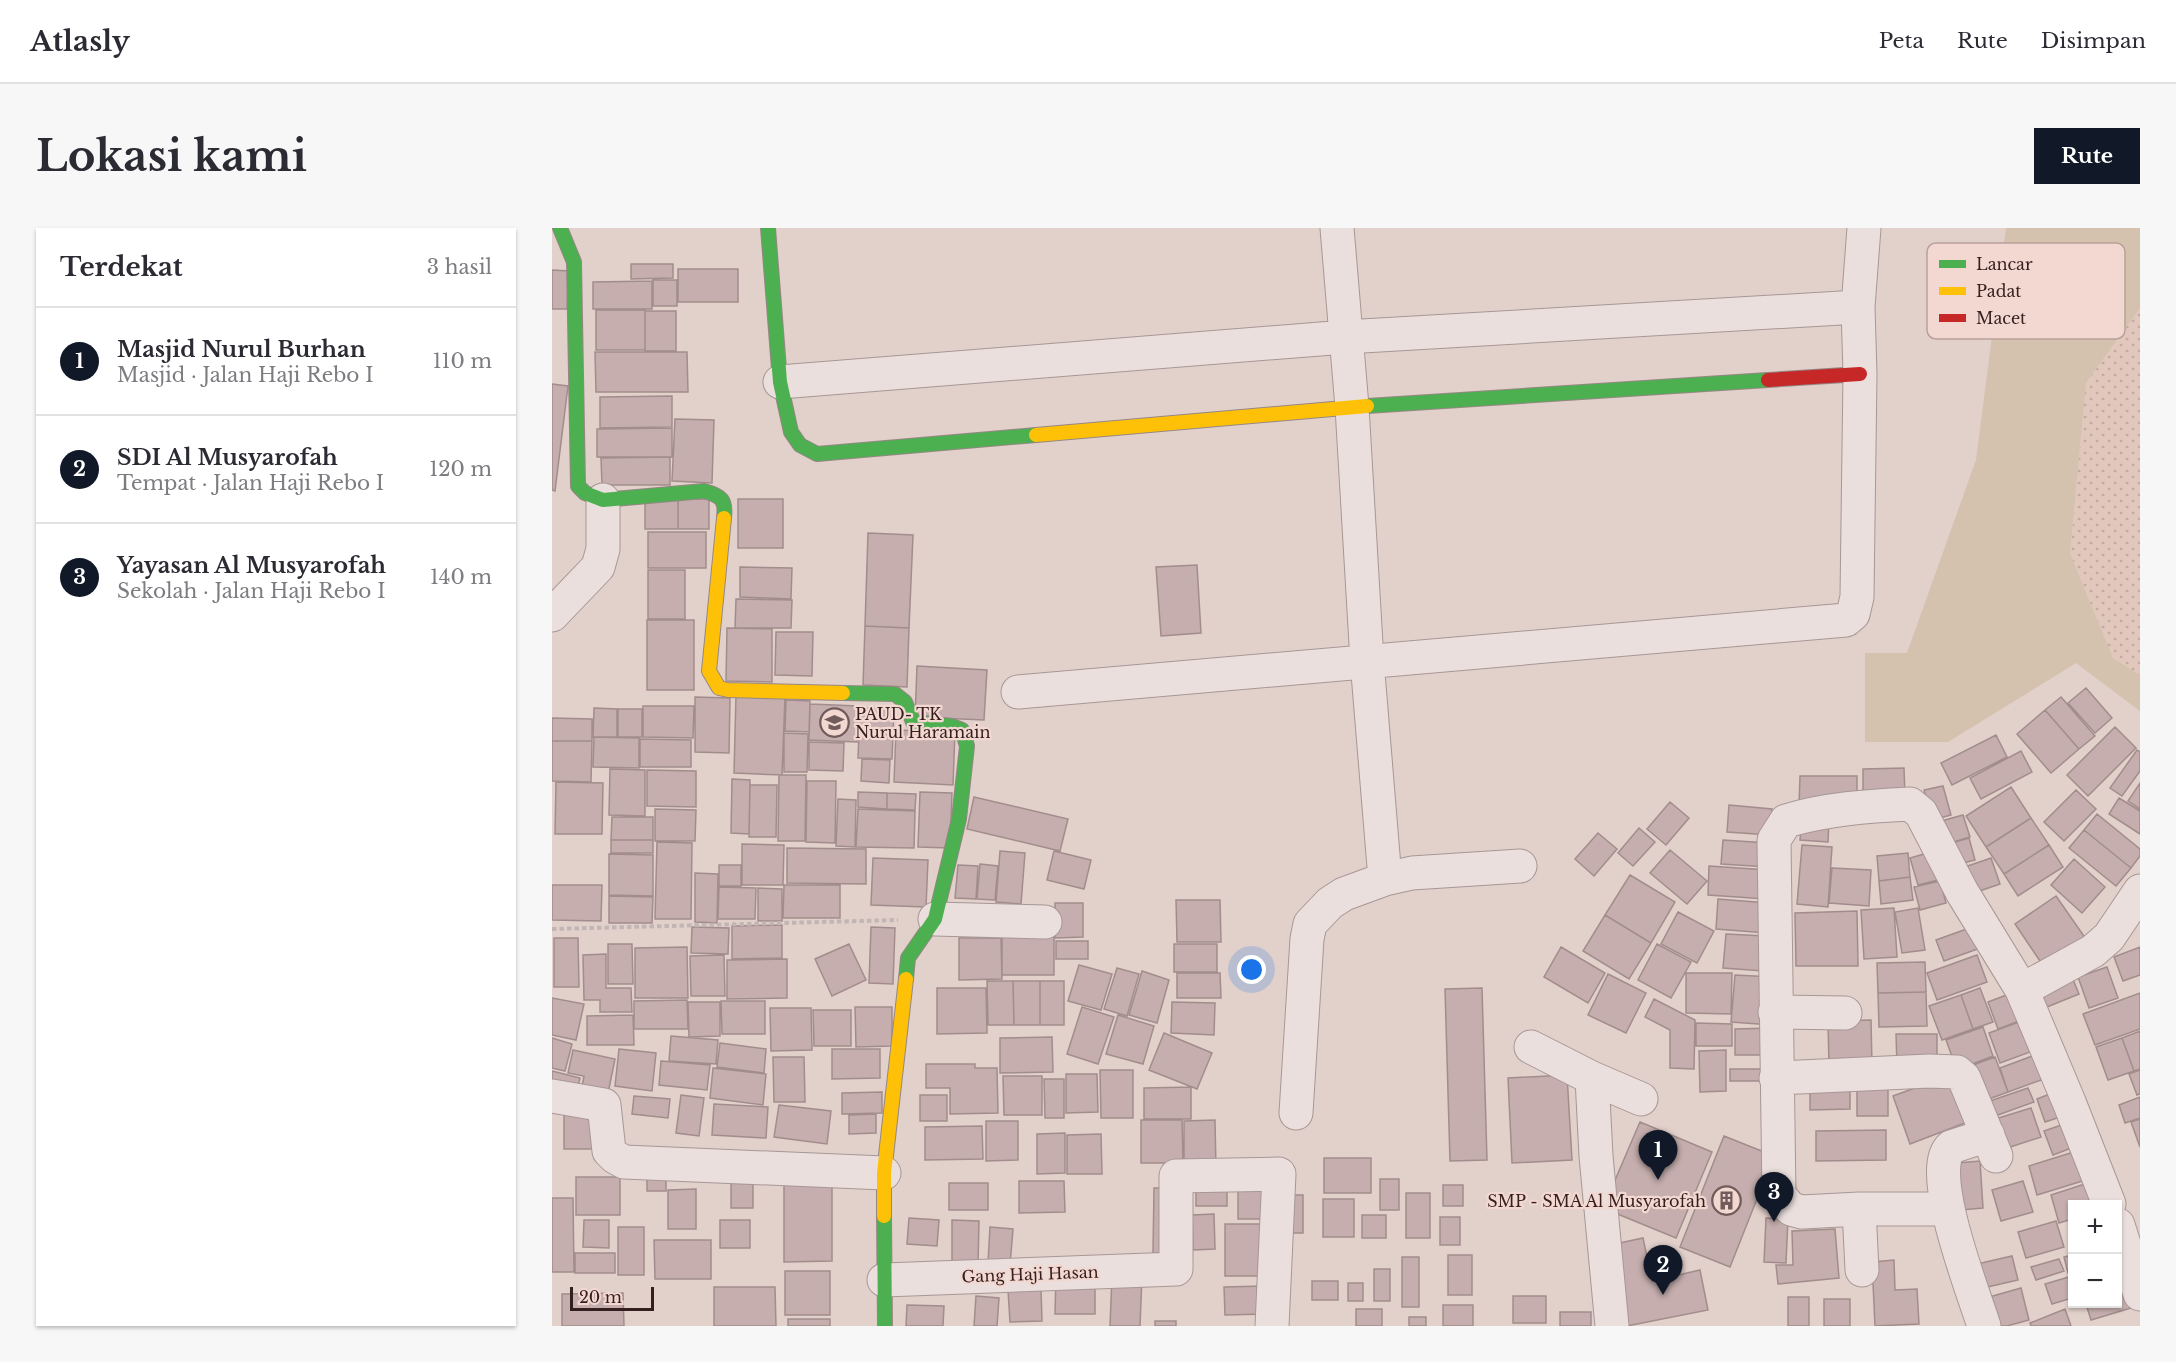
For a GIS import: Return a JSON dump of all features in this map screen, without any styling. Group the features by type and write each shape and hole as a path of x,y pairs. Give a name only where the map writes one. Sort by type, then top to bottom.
{"street":[{"path":"560,228 578,486 585,494 603,501 704,491 719,494 725,507 709,671 719,688 895,694 905,702 913,722 952,726 962,730 967,746 958,819 935,919 908,958 884,1173 885,1326"},
{"path":"768,228 780,382 791,432 800,445 817,454 1352,407 1860,374"},
{"path":"1337,228 1352,407 1367,661 1385,879"},
{"path":"1018,692 1846,620 1853,614 1857,597 1860,374 1858,307 1864,228"},
{"path":"780,382 1345,337 1858,307"},
{"path":"552,615 598,567 604,527 603,501"},
{"path":"1947,1209 1859,1209 1802,1212 1791,1209 1779,1195 1774,840 1786,821 1809,814 1910,804 1921,813 1962,892 2022,990 2107,1200"},
{"path":"1296,1113 1307,939 1310,924 1330,903 1344,894 1385,879 1412,873 1520,866"},
{"path":"2022,990 2093,951 2109,938 2140,891"},
{"path":"935,919 1045,922"},
{"path":"1775,1012 1845,1013"},
{"path":"1531,1047 1592,1078 1641,1099"},
{"path":"1776,1078 1929,1071 1957,1072 1964,1078 1992,1146 1951,1147 1946,1151 1943,1172 1947,1209 1984,1326"},
{"path":"1592,1078 1596,1156 1612,1326"},
{"path":"552,1096 604,1105 609,1151 624,1162 884,1173"},
{"name":"Gang Haji Hasan","path":"884,1280 1176,1269 1176,1176 1279,1174 1272,1326"},
{"path":"1859,1209 1862,1270"},
{"path":"2122,1238 2140,1294"}],"path":[{"path":"552,929 935,919"}],"shaded area":[{"path":"2006,228 2140,228 2140,308 2125,329 2125,243 2004,243"},
{"path":"2140,308 2140,675 2113,658 2070,553 2086,383 2118,339 2125,339 2125,329"},
{"path":"1992,339 2118,339 2086,383 2070,553 2113,658 2140,675 2140,711 2076,663 1948,742 1865,742 1865,653 1907,653 1976,460"}],"building":[{"path":"631,264 673,264 673,278 631,279"},
{"path":"678,269 738,269 738,302 678,302"},
{"path":"552,270 569,271 567,309 552,309"},
{"path":"653,280 677,280 677,306 653,306"},
{"path":"652,281 652,309 593,309 593,282"},
{"path":"596,310 645,310 645,350 596,350"},
{"path":"645,311 676,311 676,351 645,351"},
{"path":"595,352 687,352 688,392 596,392"},
{"path":"552,384 568,386 555,491 552,490"},
{"path":"672,396 672,427 600,428 600,397"},
{"path":"675,419 714,420 712,483 672,481"},
{"path":"672,428 672,457 597,457 597,429"},
{"path":"670,457 670,485 602,485 601,458"},
{"path":"645,499 678,499 678,529 645,529"},
{"path":"678,499 709,499 709,529 678,529"},
{"path":"738,499 783,499 783,548 738,548"},
{"path":"648,532 706,532 706,568 648,568"},
{"path":"868,533 913,535 909,628 865,626"},
{"path":"1197,565 1201,633 1161,636 1156,567"},
{"path":"740,567 792,568 791,599 740,597"},
{"path":"648,570 685,570 685,619 648,619"},
{"path":"736,599 792,600 791,628 735,628"},
{"path":"647,620 694,620 694,690 647,690"},
{"path":"865,626 909,628 907,687 863,685"},
{"path":"727,628 772,629 772,682 726,681"},
{"path":"776,632 813,632 812,676 775,675"},
{"path":"917,666 987,670 984,720 915,717"},
{"path":"2086,688 2112,718 2095,733 2068,703"},
{"path":"736,695 785,697 782,775 734,773"},
{"path":"695,697 730,698 729,753 695,752"},
{"path":"2061,697 2095,736 2079,749 2045,710"},
{"path":"786,700 810,701 809,732 785,731"},
{"name":"PAUD- TK Nurul Haramain","path":"810,704 858,706 857,742 809,740"},
{"path":"643,706 694,706 693,738 643,737"},
{"path":"594,708 617,709 617,737 593,737"},
{"path":"860,708 894,709 892,759 858,758"},
{"path":"618,709 642,709 642,737 618,737"},
{"path":"2045,710 2079,749 2051,773 2017,734"},
{"path":"552,718 592,719 592,741 552,741"},
{"path":"2115,727 2136,748 2088,796 2067,775"},
{"path":"896,730 955,732 953,785 894,782"},
{"path":"784,733 808,734 807,772 784,772"},
{"path":"1996,735 2007,757 1952,785 1941,763"},
{"path":"594,737 639,738 639,768 593,767"},
{"path":"640,739 691,740 691,767 640,767"},
{"path":"552,741 592,741 591,782 552,781"},
{"path":"809,742 844,743 843,771 809,770"},
{"path":"2137,750 2140,752 2140,771 2122,796 2110,788"},
{"path":"2021,751 2032,772 1981,799 1970,778"},
{"path":"862,759 890,760 889,783 861,781"},
{"path":"1904,768 1905,798 1863,799 1863,769"},
{"path":"610,769 645,770 645,816 609,815"},
{"path":"647,770 696,771 696,807 647,806"},
{"path":"779,775 806,775 805,841 778,841"},
{"path":"1800,776 1857,776 1857,806 1799,806"},
{"path":"732,779 750,780 749,834 731,833"},
{"path":"807,781 836,781 835,843 806,842"},
{"path":"556,782 603,783 602,834 555,834"},
{"path":"2140,783 2140,809 2128,801"},
{"path":"750,785 777,785 776,837 749,837"},
{"path":"1943,786 1951,815 1932,820 1924,790"},
{"path":"2011,787 2031,818 1986,847 1966,816"},
{"path":"2076,790 2096,809 2064,841 2044,822"},
{"path":"858,792 887,793 887,809 858,807"},
{"path":"920,792 952,793 950,848 918,847"},
{"path":"887,793 916,794 915,810 887,809"},
{"path":"974,797 1068,819 1060,851 967,829"},
{"path":"2119,798 2140,811 2140,834 2109,814"},
{"path":"838,799 856,800 855,847 836,846"},
{"path":"1670,802 1689,818 1666,845 1647,829"},
{"path":"1729,805 1772,809 1770,835 1727,832"},
{"path":"655,809 696,810 695,841 655,841"},
{"path":"858,809 915,811 914,848 856,847"},
{"path":"2097,814 2140,849 2140,856 2131,868 2084,830"},
{"path":"1963,815 1970,837 1940,846 1934,823"},
{"path":"612,817 653,817 653,840 611,840"},
{"path":"1802,818 1829,820 1828,842 1800,840"},
{"path":"2031,818 2049,845 2004,874 1986,847"},
{"path":"1639,828 1655,842 1633,866 1618,853"},
{"path":"2084,830 2131,868 2116,886 2069,848"},
{"path":"1598,833 1617,849 1594,876 1575,859"},
{"path":"1969,838 1975,860 1951,866 1945,845"},
{"path":"611,840 653,840 653,853 611,853"},
{"path":"1723,840 1769,843 1768,867 1721,864"},
{"path":"657,842 692,843 691,919 655,919"},
{"path":"742,844 784,845 783,885 742,885"},
{"path":"1802,845 1832,847 1828,907 1797,904"},
{"path":"2049,845 2063,867 2018,896 2004,874"},
{"path":"787,848 866,849 866,884 787,883"},
{"path":"1670,850 1707,881 1687,904 1650,873"},
{"path":"1000,851 1025,853 1021,904 996,902"},
{"path":"1054,851 1091,860 1084,889 1047,880"},
{"path":"1931,852 1938,880 1918,885 1910,858"},
{"path":"1908,853 1910,877 1879,881 1877,856"},
{"path":"609,854 653,855 653,896 609,895"},
{"path":"873,858 928,860 926,907 871,905"},
{"path":"1991,858 2000,884 1968,895 1959,869"},
{"path":"2074,859 2105,887 2082,913 2051,885"},
{"path":"980,864 998,866 995,900 977,899"},
{"path":"719,865 741,865 741,886 719,886"},
{"path":"958,865 978,866 976,899 955,898"},
{"path":"1709,866 1768,870 1766,899 1708,895"},
{"path":"1832,868 1871,870 1869,906 1829,903"},
{"path":"695,873 718,874 717,923 695,922"},
{"path":"1630,875 1675,902 1651,943 1605,915"},
{"path":"1910,877 1913,900 1881,904 1879,881"},
{"path":"1940,881 1946,903 1920,910 1914,887"},
{"path":"552,885 602,885 601,921 552,920"},
{"path":"784,885 840,885 840,918 783,918"},
{"path":"719,887 756,888 755,919 718,919"},
{"path":"758,888 782,889 782,921 758,921"},
{"path":"609,896 653,897 652,923 609,923"},
{"path":"2056,896 2086,939 2044,967 2015,924"},
{"path":"1718,899 1768,903 1767,933 1716,929"},
{"path":"1176,900 1220,900 1221,942 1177,942"},
{"path":"1055,903 1083,903 1083,937 1055,938"},
{"path":"1894,908 1897,957 1864,959 1861,910"},
{"path":"1918,908 1925,950 1902,953 1895,912"},
{"path":"1857,911 1858,966 1796,966 1795,913"},
{"path":"1678,912 1714,931 1697,963 1661,944"},
{"path":"1605,915 1651,943 1629,979 1583,951"},
{"path":"782,925 782,958 732,959 732,926"},
{"path":"1975,926 1983,947 1944,961 1936,940"},
{"path":"692,927 729,928 728,954 691,953"},
{"path":"871,927 895,928 893,984 869,983"},
{"path":"1002,931 1054,931 1054,975 1002,975"},
{"path":"1726,934 1765,936 1763,971 1723,968"},
{"path":"554,938 578,938 579,987 554,987"},
{"path":"959,938 1001,938 1002,979 959,980"},
{"path":"1056,941 1088,941 1088,959 1056,959"},
{"path":"608,944 632,944 633,984 608,984"},
{"path":"849,944 866,980 832,996 815,959"},
{"path":"1174,944 1217,944 1217,972 1174,972"},
{"path":"1657,944 1691,962 1671,998 1638,980"},
{"path":"687,947 688,998 635,998 635,948"},
{"path":"1561,947 1605,973 1588,1003 1544,977"},
{"path":"2140,947 2140,975 2123,981 2114,957"},
{"path":"606,954 606,988 631,988 632,1012 600,1012 600,1000 584,1000 583,955"},
{"path":"724,955 725,996 691,996 690,956"},
{"path":"1977,955 1987,982 1937,1000 1927,973"},
{"path":"787,959 787,998 727,999 727,960"},
{"path":"1925,962 1926,992 1878,993 1877,963"},
{"path":"1079,965 1112,974 1101,1010 1068,1001"},
{"path":"2107,967 2118,998 2089,1008 2078,977"},
{"path":"1117,968 1139,974 1127,1016 1104,1009"},
{"path":"1142,971 1169,980 1157,1023 1129,1015"},
{"path":"1177,973 1220,973 1221,998 1177,998"},
{"path":"1686,973 1732,973 1731,1014 1686,1013"},
{"path":"1608,974 1646,993 1626,1033 1588,1015"},
{"path":"1735,975 1773,977 1772,1025 1731,1022"},
{"path":"2072,977 2079,994 2037,1011 2030,994"},
{"path":"987,981 1013,981 1014,1025 988,1025"},
{"path":"1013,981 1040,981 1040,1025 1014,1025"},
{"path":"1040,981 1064,981 1064,1025 1040,1025"},
{"path":"937,988 986,988 987,1033 937,1034"},
{"path":"1482,988 1487,1160 1450,1161 1445,989"},
{"path":"1980,988 1993,1022 1973,1029 1961,995"},
{"path":"2017,991 2027,1018 1998,1029 1988,1002"},
{"path":"1926,992 1927,1026 1879,1027 1878,993"},
{"path":"2140,993 2140,1029 2095,1045 2083,1014"},
{"path":"1961,995 1973,1029 1942,1040 1929,1006"},
{"path":"552,998 584,1004 576,1040 552,1035"},
{"path":"1654,999 1695,1020 1694,1069 1670,1068 1670,1030 1645,1017"},
{"path":"687,1000 688,1029 634,1029 634,1001"},
{"path":"721,1001 765,1001 765,1034 722,1034"},
{"path":"688,1002 720,1002 720,1036 689,1037"},
{"path":"1172,1002 1215,1003 1214,1035 1171,1033"},
{"path":"855,1007 892,1007 892,1046 856,1047"},
{"path":"1082,1007 1114,1017 1098,1064 1067,1054"},
{"path":"770,1008 811,1008 812,1050 771,1051"},
{"path":"813,1010 851,1010 851,1046 814,1046"},
{"path":"633,1015 634,1045 587,1045 587,1016"},
{"path":"1118,1015 1154,1026 1143,1064 1106,1054"},
{"path":"2027,1019 2038,1049 2000,1063 1989,1033"},
{"path":"1871,1020 1872,1066 1829,1066 1828,1021"},
{"path":"1696,1023 1732,1024 1732,1046 1696,1046"},
{"path":"1983,1027 1993,1056 1957,1070 1946,1040"},
{"path":"1772,1028 1772,1055 1735,1055 1735,1029"},
{"path":"2140,1031 2140,1069 2134,1071 2122,1038"},
{"path":"1164,1033 1212,1053 1197,1089 1149,1070"},
{"path":"1896,1034 1937,1034 1937,1064 1897,1065"},
{"path":"671,1036 718,1040 716,1064 669,1061"},
{"path":"1052,1037 1053,1072 1000,1073 1000,1038"},
{"path":"552,1038 572,1044 565,1071 552,1068"},
{"path":"2122,1038 2134,1071 2108,1080 2096,1047"},
{"path":"720,1043 766,1049 764,1073 717,1067"},
{"path":"619,1049 656,1053 652,1091 615,1086"},
{"path":"832,1049 880,1049 880,1078 832,1079"},
{"path":"573,1050 615,1059 606,1103 580,1098 584,1076 568,1073"},
{"path":"1726,1050 1726,1091 1700,1092 1699,1051"},
{"path":"2043,1052 2052,1076 2008,1092 2000,1068"},
{"path":"773,1057 804,1057 805,1102 774,1102"},
{"path":"1995,1057 2008,1092 1978,1103 1965,1068"},
{"path":"661,1061 710,1065 707,1090 659,1085"},
{"path":"926,1064 975,1064 975,1068 997,1068 998,1113 950,1114 950,1088 926,1088"},
{"path":"713,1068 766,1074 763,1105 710,1098"},
{"path":"1730,1069 1772,1069 1772,1081 1730,1081"},
{"path":"1100,1070 1133,1070 1133,1118 1101,1118"},
{"path":"2140,1070 2140,1094 2137,1095 2129,1074"},
{"path":"552,1071 580,1078 576,1094 552,1088"},
{"path":"1066,1074 1097,1074 1098,1112 1066,1113"},
{"path":"1953,1074 1970,1121 1910,1144 1893,1096"},
{"path":"1567,1075 1572,1160 1512,1163 1508,1078"},
{"path":"1003,1076 1042,1076 1042,1115 1004,1115"},
{"path":"1044,1079 1064,1079 1064,1118 1045,1118"},
{"path":"1888,1083 1888,1116 1857,1116 1857,1084"},
{"path":"1810,1084 1850,1084 1850,1109 1810,1110"},
{"path":"1191,1087 1191,1119 1144,1119 1144,1088"},
{"path":"2028,1088 2034,1102 1995,1116 1990,1101"},
{"path":"2060,1090 2069,1114 2045,1122 2037,1099"},
{"path":"882,1092 882,1113 842,1114 842,1093"},
{"path":"681,1095 704,1098 699,1136 676,1133"},
{"path":"920,1095 947,1095 947,1121 920,1121"},
{"path":"634,1096 670,1099 668,1118 632,1114"},
{"path":"2140,1097 2140,1118 2125,1123 2119,1105"},
{"path":"714,1104 768,1107 766,1138 712,1135"},
{"path":"779,1105 831,1111 827,1144 774,1137"},
{"path":"600,1106 600,1149 564,1149 564,1107"},
{"path":"2031,1108 2041,1137 2001,1150 1992,1120"},
{"path":"876,1114 876,1133 849,1134 849,1115"},
{"path":"2140,1119 2140,1147 2131,1122"},
{"path":"1141,1120 1182,1120 1183,1163 1141,1163"},
{"path":"1215,1120 1216,1170 1184,1171 1184,1121"},
{"path":"986,1121 1018,1121 1018,1160 986,1161"},
{"path":"2073,1121 2082,1144 2053,1155 2044,1131"},
{"path":"1640,1122 1712,1152 1676,1238 1603,1208"},
{"path":"982,1126 983,1159 925,1160 925,1127"},
{"path":"1886,1130 1886,1160 1816,1161 1816,1131"},
{"path":"1065,1133 1065,1173 1037,1174 1037,1134"},
{"path":"1101,1134 1102,1174 1067,1174 1067,1135"},
{"name":"SMP - SMA Al Musyarofah","path":"1724,1136 1774,1156 1730,1267 1680,1247"},
{"path":"2080,1150 2089,1179 2037,1195 2029,1166"},
{"path":"1324,1158 1371,1158 1371,1193 1324,1193"},
{"path":"1980,1161 1983,1208 1960,1210 1957,1163"},
{"path":"647,1167 666,1167 666,1191 647,1191"},
{"path":"784,1174 832,1174 832,1261 784,1262"},
{"path":"576,1177 620,1177 620,1215 576,1215"},
{"path":"731,1177 753,1177 753,1208 731,1208"},
{"path":"1196,1179 1227,1179 1227,1206 1196,1206"},
{"path":"1380,1179 1399,1179 1399,1210 1380,1210"},
{"path":"1019,1181 1064,1181 1065,1212 1019,1213"},
{"path":"2023,1181 2033,1212 2001,1221 1992,1190"},
{"path":"2091,1182 2097,1200 2068,1200 2068,1220 2059,1223 2051,1195"},
{"path":"949,1183 988,1183 988,1210 949,1210"},
{"path":"1443,1185 1463,1185 1463,1206 1443,1206"},
{"path":"1238,1186 1266,1186 1266,1219 1238,1219"},
{"path":"1154,1188 1172,1188 1171,1254 1153,1253"},
{"path":"696,1189 696,1229 668,1229 668,1190"},
{"path":"1406,1193 1430,1193 1430,1238 1406,1238"},
{"path":"1286,1195 1303,1195 1303,1233 1286,1233"},
{"path":"552,1198 573,1198 574,1272 552,1272"},
{"path":"1323,1199 1354,1199 1354,1237 1323,1237"},
{"path":"1214,1214 1215,1249 1193,1250 1192,1215"},
{"path":"1362,1215 1386,1215 1386,1238 1362,1238"},
{"path":"1440,1217 1460,1217 1460,1245 1440,1245"},
{"path":"909,1218 939,1220 937,1246 907,1244"},
{"path":"1766,1218 1788,1219 1786,1263 1764,1262"},
{"path":"584,1220 609,1220 609,1248 583,1247"},
{"path":"720,1220 750,1220 750,1248 720,1248"},
{"path":"952,1220 979,1221 978,1266 952,1266"},
{"path":"2056,1221 2064,1247 2026,1258 2018,1232"},
{"path":"1225,1224 1269,1224 1269,1276 1225,1276"},
{"path":"618,1227 644,1227 644,1275 618,1275"},
{"path":"990,1227 1013,1229 1010,1265 988,1263"},
{"path":"1835,1229 1839,1278 1778,1284 1776,1265 1793,1265 1792,1231"},
{"path":"1643,1238 1652,1281 1700,1270 1708,1310 1627,1326 1610,1245"},
{"path":"654,1240 711,1240 711,1279 655,1279"},
{"path":"575,1253 615,1253 615,1273 575,1273"},
{"path":"1448,1255 1472,1255 1472,1295 1448,1295"},
{"path":"2012,1256 2018,1280 1983,1288 1977,1264"},
{"path":"2068,1256 2068,1273 2064,1257"},
{"path":"1402,1257 1419,1257 1419,1307 1402,1307"},
{"path":"2059,1259 2064,1271 2036,1280 2031,1267"},
{"path":"1894,1260 1895,1290 1917,1289 1919,1324 1875,1326 1872,1262"},
{"path":"1374,1269 1390,1269 1390,1301 1374,1301"},
{"path":"785,1271 830,1271 830,1315 785,1315"},
{"path":"1056,1274 1095,1275 1095,1314 1055,1314"},
{"path":"1112,1275 1142,1276 1140,1326 1110,1326"},
{"path":"2068,1277 2068,1299 2052,1304 2045,1284"},
{"path":"2122,1278 2131,1308 2091,1320 2087,1308 2122,1308"},
{"path":"1312,1281 1338,1281 1338,1300 1312,1300"},
{"path":"1348,1283 1363,1283 1363,1301 1348,1301"},
{"path":"1264,1286 1265,1314 1225,1315 1224,1287"},
{"path":"714,1287 775,1287 776,1326 714,1326"},
{"path":"2021,1288 2029,1320 2007,1326 1989,1326 1982,1299"},
{"path":"1041,1289 1042,1321 1010,1322 1008,1290"},
{"path":"623,1293 624,1326 562,1326 562,1294"},
{"path":"976,1296 999,1298 997,1326 974,1326"},
{"path":"1513,1296 1546,1296 1546,1323 1513,1323"},
{"path":"1788,1297 1809,1297 1809,1326 1788,1326"},
{"path":"1824,1299 1850,1299 1850,1326 1824,1326"},
{"path":"907,1305 944,1306 943,1326 906,1326"},
{"path":"1443,1305 1473,1305 1473,1326 1443,1326"},
{"path":"1356,1309 1382,1309 1382,1326 1356,1326"},
{"path":"2065,1309 2071,1326 2031,1326 2030,1323"},
{"path":"1560,1312 1591,1312 1591,1326 1560,1326"},
{"path":"1409,1317 1426,1317 1426,1326 1409,1326"},
{"path":"788,1319 830,1319 830,1326 788,1326"},
{"path":"1155,1321 1176,1321 1176,1326 1155,1326"}],"traffic: fast":[{"path":"560,228 574,262 578,486 585,493 603,500 704,491 719,497 724,507 724,518"},
{"path":"768,228 780,382 791,432 800,445 817,454 1036,435"},
{"path":"1367,406 1768,380"},
{"path":"843,693 895,694 905,702 913,722 952,726 962,730 967,746 959,819 935,919 908,958 906,979"},
{"path":"884,1216 885,1326"}],"traffic: slow":[{"path":"1036,435 1367,406"},
{"path":"724,518 709,671 719,688 843,693"},
{"path":"884,1216 884,1173 906,979"}],"traffic: jam":[{"path":"1768,380 1860,374"}],"place":[{"name":"PAUD- TK Nurul Haramain","path":"834,723"},
{"name":"Masjid Nurul Burhan","path":"1658,1180"},
{"name":"SMP - SMA Al Musyarofah","path":"1727,1201"},
{"name":"Yayasan Al Musyarofah","path":"1774,1222"},
{"name":"SDI Al Musyarofah","path":"1663,1295"}]}
